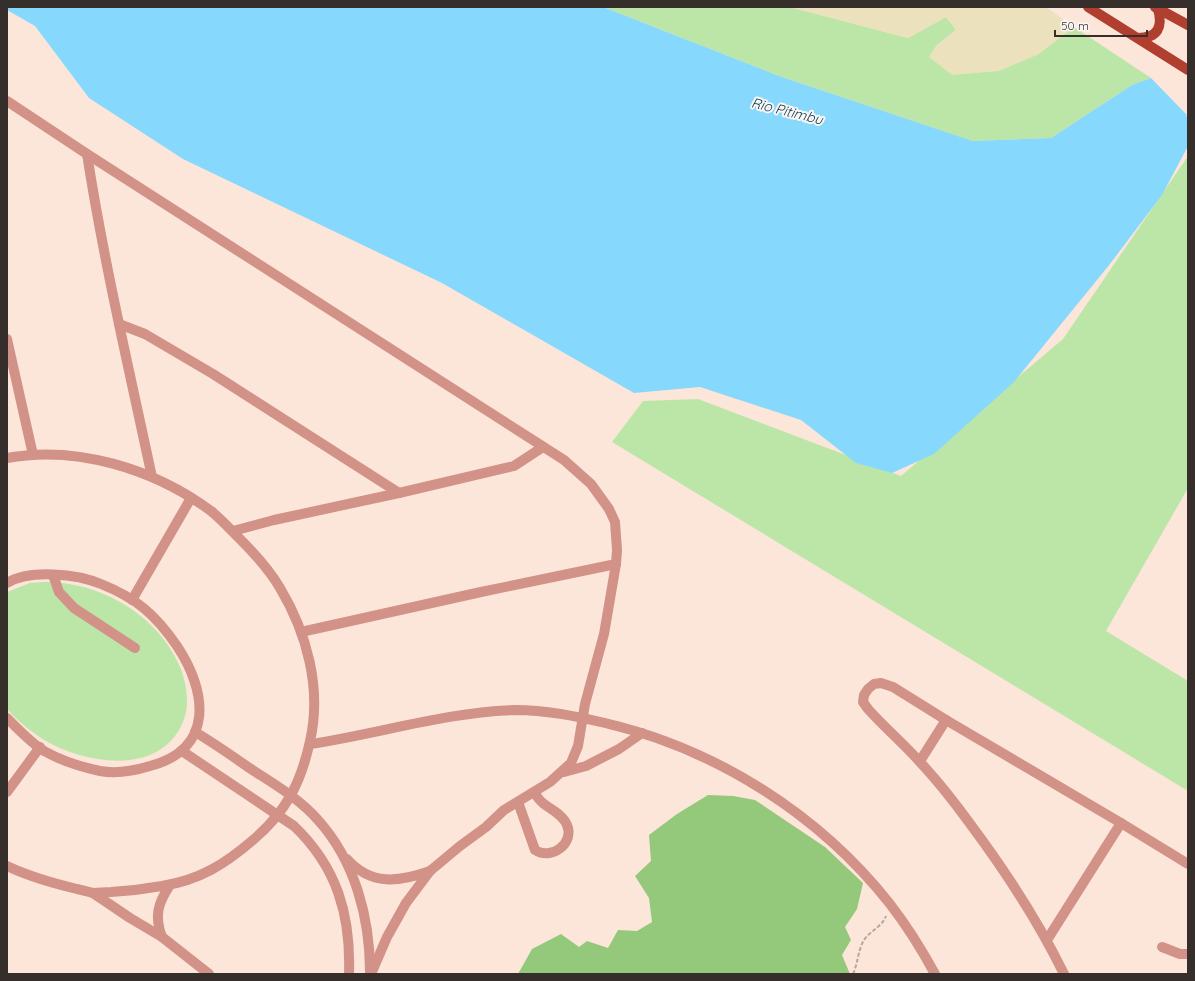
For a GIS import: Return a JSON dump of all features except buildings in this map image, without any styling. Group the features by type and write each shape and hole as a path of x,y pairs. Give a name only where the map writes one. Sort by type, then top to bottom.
{"main road":[{"path":"1088,7 1188,70"},
{"path":"1138,38 1150,37 1155,34 1160,22 1157,8"},
{"path":"1157,8 1188,25"}],"street":[{"path":"7,101 87,154 564,460 587,480 601,496 615,522 617,550 616,564 604,634 585,704 578,746 571,763 550,782 504,810 486,827 430,871 406,903 387,937 371,974"},
{"path":"87,154 101,238 152,477"},
{"path":"119,324 158,341 213,374 399,493"},
{"path":"7,339 33,455"},
{"path":"233,531 274,520 514,466 544,447"},
{"path":"7,458 54,454 98,460 152,477 192,498 211,512 233,531 264,564 280,587 301,632 312,670 314,691 314,717 310,744 301,773 291,796 278,816 270,825 226,862 206,874 170,885 144,889 93,893 22,874 7,866"},
{"path":"132,600 192,498"},
{"path":"301,632 474,593 616,564"},
{"path":"53,575 60,592 74,608 135,648"},
{"path":"7,584 22,578 53,575 76,577 94,581 109,587 132,600 152,615 164,628 189,665 194,677 200,707 199,721 195,732 182,751 170,760 130,772 101,771 75,764 45,751 19,731 7,718"},
{"path":"1064,974 1047,940 1003,869 955,803 920,761 868,709 863,702 864,695 868,689 874,684 888,684 1188,864"},
{"path":"310,744 338,740 414,723 476,713 530,710 583,718 642,733 685,748 739,775 772,796 806,820 834,844 860,870 890,904 910,932 935,974"},
{"path":"920,761 946,720"},
{"path":"195,732 291,796 318,820 349,862 365,873 378,879 398,879 410,878 430,871"},
{"path":"562,772 586,766 619,749 642,733"},
{"path":"7,792 40,747"},
{"path":"182,751 294,826 306,838 322,859 333,878 343,905 350,954 350,974"},
{"path":"518,802 535,850 544,853 558,851 562,848 567,838 567,825 557,813 539,800 534,792"},
{"path":"1047,940 1121,823"},
{"path":"340,851 352,874 362,903 368,936 371,974"},
{"path":"162,937 158,927 158,909 161,899 170,885"},
{"path":"93,893 162,937 209,974"},
{"path":"1162,947 1180,954 1188,954"}],"path":[{"path":"853,974 860,947 865,939 883,922 890,904"}],"green space":[{"path":"603,7 790,7 908,38 946,17 956,30 936,46 1037,55 1074,27 1151,78 1132,85 1051,138 973,141 779,76"},
{"path":"1188,156 1188,488 1106,631 1188,681 1188,791 612,442 643,401 698,399 901,476 1063,339"},
{"path":"30,583 64,583 86,588 106,595 143,617 158,632 171,650 181,669 187,696 183,722 172,740 157,751 140,758 120,761 100,759 80,755 44,740 24,726 7,709 7,592"},
{"path":"708,795 733,796 755,800 825,847 863,883 857,909 845,927 851,940 842,955 850,974 518,974 532,949 561,934 579,947 587,941 608,948 618,930 637,931 652,922 649,898 635,876 651,861 649,835 677,814"}],"sand":[{"path":"790,7 1046,7 1074,27 1037,55 999,71 952,75 929,57 936,46 956,30 946,17 908,38"}],"water":[{"name":"Rio Pitimbu","path":"7,7 603,7 779,76 973,141 1051,138 1132,85 1151,78 1186,114 1188,144 1162,195 1110,264 1014,382 934,454 892,473 856,463 801,420 700,387 634,393 442,283 183,159 89,98 35,26 7,10"}]}
